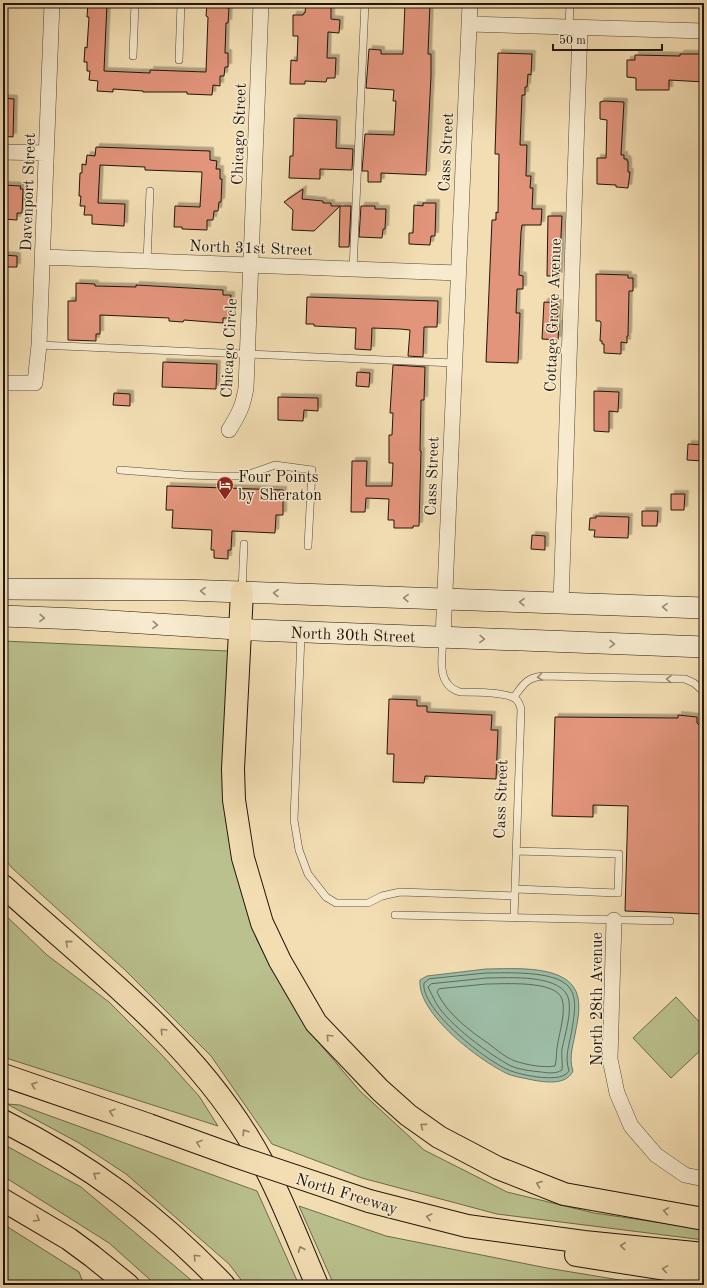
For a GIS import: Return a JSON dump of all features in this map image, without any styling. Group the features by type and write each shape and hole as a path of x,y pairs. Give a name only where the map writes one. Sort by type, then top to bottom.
{"highway":[{"path":"242,592 233,769 234,800 243,858 262,923 280,960 316,1023 380,1090 408,1115 439,1137 498,1168 564,1194 704,1218"},
{"path":"3,886 108,978 148,1016 176,1044 216,1091 248,1136 260,1157 317,1285"},
{"name":"North Freeway","path":"3,1075 369,1201 467,1226 584,1242 704,1254"},
{"path":"3,1121 69,1157 114,1187 172,1234 224,1285"},
{"path":"3,1200 69,1239 128,1285"},
{"path":"467,1226 567,1253 704,1275"}],"main road":[{"path":"3,589 242,592 704,608"},
{"name":"North 30th Street","path":"3,616 78,619 240,630 704,647"}],"street":[{"name":"Davenport Street","path":"3,383 35,383 39,345 43,256 52,3"},
{"name":"Chicago Street","path":"250,266 261,3"},
{"name":"Cass Street","path":"443,638 470,3"},
{"path":"469,24 704,31"},
{"name":"Cottage Grove Avenue","path":"561,603 575,27"},
{"path":"3,152 46,154"},
{"name":"North 31st Street","path":"43,256 250,266 458,273"},
{"name":"Chicago Circle","path":"229,430 240,414 246,388 250,266"},
{"name":"North 28th Avenue","path":"614,920 610,1059 617,1093 631,1126 656,1155 685,1175 704,1179"}],"lane":[{"path":"133,56 135,3"},
{"path":"179,60 181,3"},
{"path":"353,269 365,3"},
{"path":"570,3 575,27"},
{"path":"147,261 150,191"},
{"path":"39,345 454,363"},
{"path":"120,470 185,475 244,476 275,465 312,470 308,546"},
{"path":"242,592 244,544"},
{"path":"301,632 294,820 299,850 308,874 326,897 336,903 368,903 382,896 400,892 618,893 619,854 516,851"},
{"name":"Cass Street","path":"443,638 443,675 445,682 453,690 460,692 507,695 519,702 521,709 514,918"},
{"path":"514,698 526,681 533,677 542,676 685,679 694,683 704,692"},
{"path":"395,915 670,921"}],"shaded area":[{"path":"3,641 228,651 227,821 257,940 308,1030 360,1091 424,1150 507,1192 594,1213 704,1229 704,1240 497,1214 362,1178 272,1144 211,1056 125,970 12,868 3,857"},
{"path":"3,913 47,955 109,1002 162,1055 199,1096 218,1126 3,1057"},
{"path":"676,997 704,1027 704,1047 671,1078 633,1038"},
{"path":"7,1104 20,1105 257,1191 299,1285 245,1285 229,1264 126,1174 79,1143"},
{"path":"3,1144 81,1187 197,1285 156,1285 109,1243 3,1176"},
{"path":"299,1206 386,1236 547,1268 650,1285 334,1285"},
{"path":"3,1224 79,1272 84,1285 3,1285"}],"water":[{"path":"486,969 540,970 553,973 565,979 573,987 578,998 579,1010 571,1055 573,1071 564,1080 551,1082 536,1081 517,1077 496,1068 467,1048 452,1035 429,1007 422,993 420,980 427,976"}],"building":[{"path":"88,3 107,3 104,71 150,73 150,70 206,72 208,17 206,16 207,3 227,3 227,8 229,8 228,23 226,23 225,53 228,53 228,67 225,67 224,76 220,76 220,86 213,85 212,95 187,94 187,92 143,92 113,89 113,92 97,91 98,81 89,80 90,71 87,71 87,62 84,62 85,47 87,48 89,17 87,17"},
{"path":"306,3 331,3 331,19 340,20 339,33 328,32 327,58 336,58 335,78 327,78 326,82 305,81 305,84 290,84 291,60 297,61 298,36 293,36 293,15 303,15 305,13"},
{"path":"405,3 430,3 428,54 431,54 431,76 426,175 381,173 381,182 368,182 368,171 362,171 365,134 394,135 396,101 393,101 394,90 366,88 369,49 381,50 381,54 403,54"},
{"path":"498,53 532,54 531,75 528,74 525,95 522,95 520,145 527,145 526,176 531,176 530,188 533,188 532,209 542,209 541,225 522,225 519,275 523,276 523,289 517,289 516,313 520,313 518,363 486,362 492,220 496,220 496,212 498,213 499,154 495,154"},
{"path":"680,54 704,54 704,82 669,80 669,90 636,90 636,78 627,77 627,60 635,60 635,55 680,56"},
{"path":"3,98 14,99 13,137 3,136"},
{"path":"600,102 624,102 621,155 624,155 624,159 627,159 628,161 628,172 630,172 628,188 616,187 616,185 597,184 597,158 606,158 607,120 600,119"},
{"path":"294,118 337,120 336,148 353,149 352,170 320,169 320,179 289,178 290,156 293,156"},
{"path":"96,147 210,151 210,160 217,161 216,169 220,169 220,179 222,179 221,202 219,202 218,211 214,211 213,220 207,220 207,230 182,229 182,227 174,227 175,206 200,207 202,172 145,170 145,167 100,165 98,203 125,204 124,226 92,224 92,215 84,215 85,206 80,206 80,173 82,173 82,164 86,165 87,155 95,156"},
{"path":"3,185 21,186 20,189 23,189 22,213 17,213 17,220 3,219"},
{"path":"303,189 302,199 323,201 323,203 331,203 331,206 340,206 314,231 292,230 293,210 284,202"},
{"path":"423,203 436,203 435,236 431,236 430,245 409,244 409,233 413,233 414,205 423,206"},
{"path":"340,206 351,206 349,247 339,247"},
{"path":"361,206 375,206 375,209 386,209 385,229 383,229 382,238 359,237"},
{"path":"548,216 562,216 559,276 547,276"},
{"path":"3,255 17,256 17,267 3,267"},
{"path":"596,274 628,275 628,278 633,278 633,291 629,291 627,343 621,342 621,354 604,353 604,344 600,341 601,323 600,321 596,321"},
{"path":"76,283 95,284 95,286 136,287 136,285 223,290 223,295 231,295 230,318 223,318 223,323 184,320 183,322 169,321 169,318 100,315 100,334 96,334 96,341 68,340 68,301 76,301"},
{"path":"307,297 438,301 437,327 424,327 423,357 408,356 410,330 372,328 371,350 355,349 356,328 314,326 314,324 306,324"},
{"path":"544,302 558,303 558,340 542,339"},
{"path":"163,362 217,364 216,389 162,387"},
{"path":"393,365 425,367 424,400 421,400 419,526 413,526 413,528 394,528 394,520 388,520 389,499 366,498 365,512 351,512 352,461 367,461 366,486 392,486 393,463 389,463 389,435 392,435 393,413 390,413"},
{"path":"357,372 370,373 369,387 356,386"},
{"path":"594,391 619,392 618,412 609,411 609,432 594,431"},
{"path":"114,393 130,394 130,406 113,405"},
{"path":"278,397 318,398 318,411 304,410 303,421 278,420"},
{"path":"688,444 704,445 703,461 687,460"},
{"name":"Four Points by Sheraton","path":"167,486 283,490 283,515 276,515 275,533 232,531 231,550 228,550 228,559 214,558 214,550 211,550 212,530 172,528 173,510 166,510"},
{"path":"671,494 685,494 684,510 671,510"},
{"path":"642,511 658,511 657,526 642,526"},
{"path":"596,516 629,517 628,538 594,537 595,530 589,530 590,518 596,518"},
{"path":"532,535 545,536 545,550 531,549"},
{"path":"389,699 417,700 417,706 427,706 427,712 492,715 491,730 498,730 496,779 425,776 424,783 393,782 394,754 387,754"},
{"path":"678,715 697,717 697,723 704,730 704,914 625,911 628,806 593,805 593,817 552,816 555,717 678,718"}],"place":[{"name":"Four Points by Sheraton","path":"225,500"}]}
